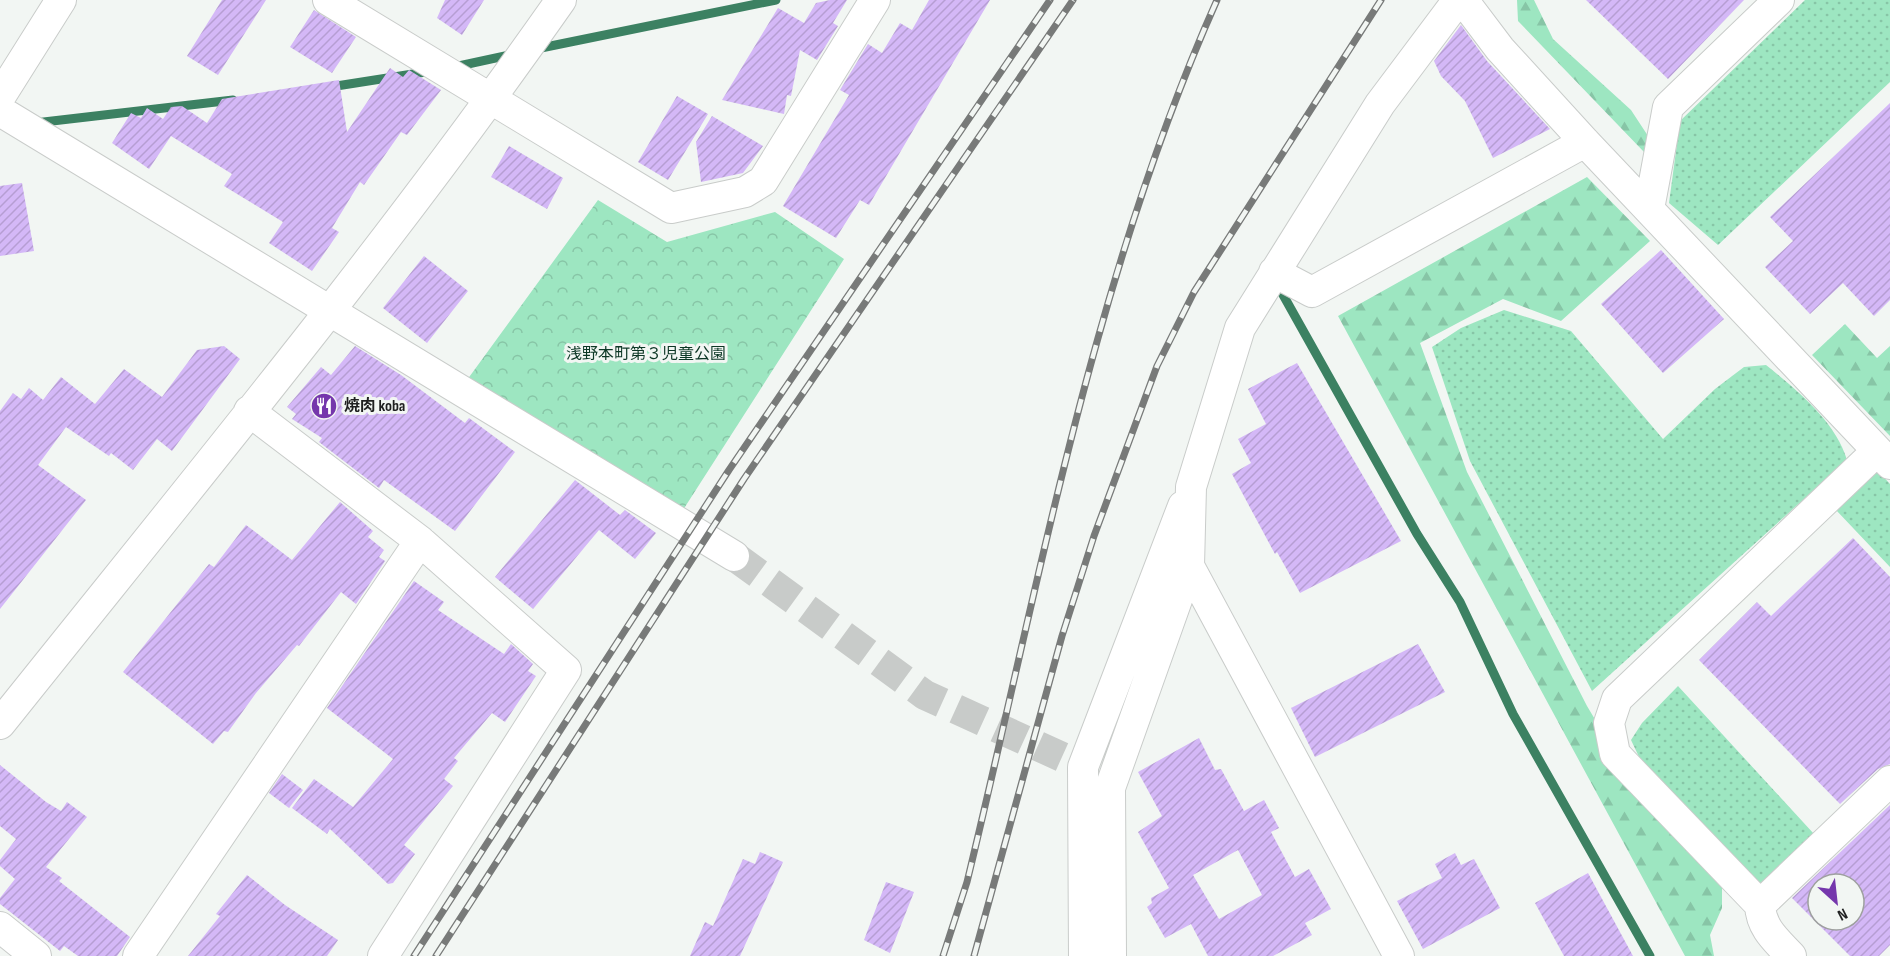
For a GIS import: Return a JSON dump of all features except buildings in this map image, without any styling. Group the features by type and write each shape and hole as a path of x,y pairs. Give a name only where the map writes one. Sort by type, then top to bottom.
{"street":[{"path":"0,97 61,0"},
{"path":"328,0 671,208 745,192 763,181 874,0"},
{"path":"0,724 328,311 491,100 561,0"},
{"path":"1084,956 1072,762 1191,487 1240,328 1380,104 1458,0"},
{"path":"1463,0 1500,49 1585,142 1884,458 1617,699 1609,723 1615,754 1760,905 1761,918 1767,930 1791,956"},
{"path":"1649,209 1668,107 1779,0"},
{"path":"0,111 734,556"},
{"path":"1274,272 1312,292 1585,142"},
{"path":"249,411 420,541 566,670 383,956"},
{"path":"1111,956 1110,788 1189,566 1191,487"},
{"path":"138,956 420,541"},
{"path":"1189,566 1399,956"},
{"path":"1760,905 1890,781"},
{"path":"0,927 36,956"}],"green space":[{"path":"1517,0 1534,0 1553,39 1631,110 1650,139 1644,152 1518,21"},
{"path":"1805,0 1890,0 1890,82 1718,245 1669,203 1680,121"},
{"path":"1587,177 1650,241 1561,321 1503,299 1420,343 1467,472 1587,706 1640,795 1722,888 1722,908 1710,935 1714,956 1685,956 1338,316"},
{"name":"浅野本町第３児童公園","path":"598,200 667,242 775,212 844,259 683,510 467,380"},
{"path":"1504,310 1571,331 1663,439 1715,389 1744,367 1766,365 1802,396 1825,420 1842,446 1847,460 1592,691 1470,461 1432,347 1461,328"},
{"path":"1845,324 1877,358 1890,346 1890,436 1812,355"},
{"path":"1878,471 1890,484 1890,567 1836,510"},
{"path":"1678,686 1814,834 1758,886 1640,759 1631,740 1642,723"}],"waterway":[{"path":"536,49 776,0"},
{"path":"454,67 514,54"},
{"path":"330,87 432,71"},
{"path":"35,123 233,100"},
{"path":"1282,293 1417,534 1460,602 1513,714 1650,956"}],"tunnel":[{"path":"734,556 925,695 1062,757"}],"railway":[{"path":"414,956 729,470 1050,0"},
{"path":"436,956 744,479 1073,0"},
{"path":"943,956 967,882 1072,435 1102,324 1135,214 1173,106 1217,0"},
{"path":"974,956 1062,636 1094,536 1157,366 1194,292 1381,0"}],"place":[{"name":"焼肉 koba","path":"324,406"}]}
